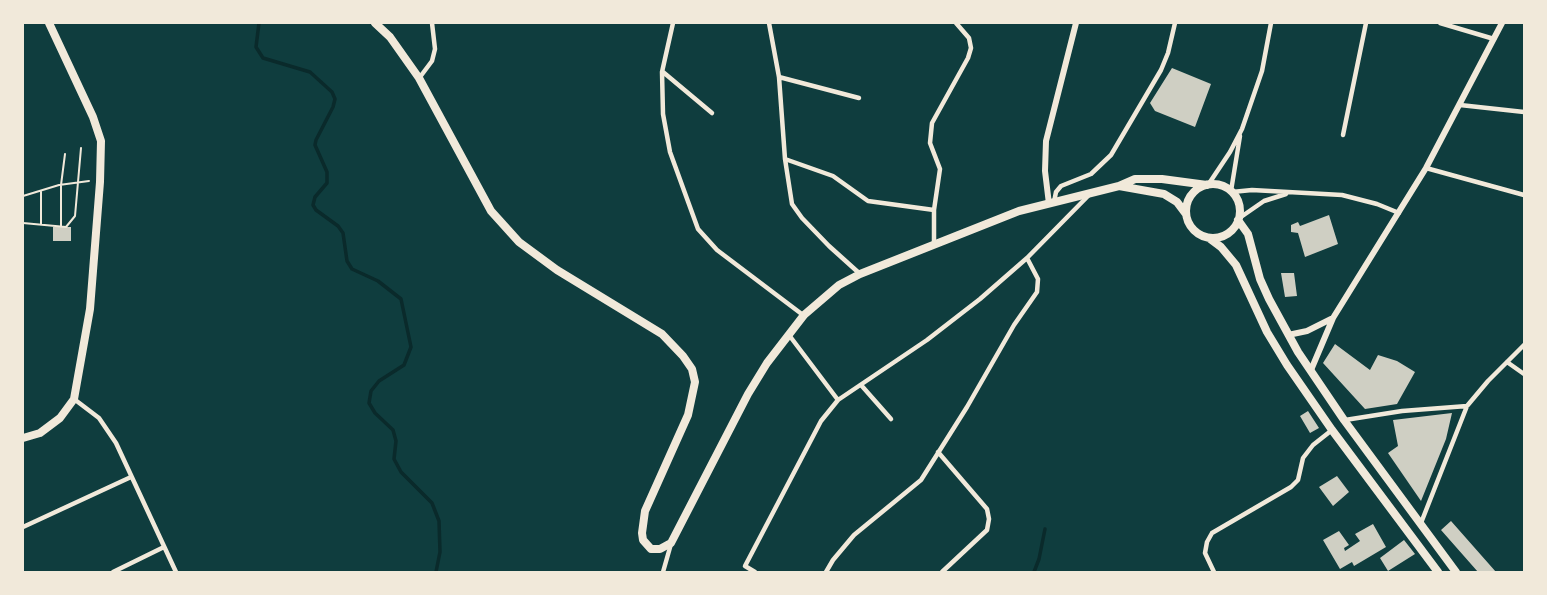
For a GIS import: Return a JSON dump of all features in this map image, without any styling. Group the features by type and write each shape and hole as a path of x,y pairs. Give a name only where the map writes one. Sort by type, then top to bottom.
{"main road":[{"path":"23,439 40,433 60,418 74,398 90,309 100,182 101,141 88,104 49,23"},
{"path":"375,23 390,37 419,78 491,211 519,242 557,270 662,334 692,369 695,382 688,415 650,496 643,524 643,540 651,549 660,549 671,543 766,363 804,315 839,285 990,222 1141,178 1218,185 1231,192 1239,205 1238,219 1227,234 1209,238"},
{"path":"1186,214 1191,196 1208,185"},
{"path":"1119,186 1164,194 1177,202 1191,227 1221,247 1236,265 1277,349 1332,430 1437,572"},
{"path":"1238,219 1248,234 1260,279 1288,335 1344,420 1456,572"}],"street":[{"path":"419,78 432,61 435,49 432,23"},
{"path":"673,23 662,72 663,114 670,152 698,229 717,250 804,315"},
{"path":"769,23 779,78 785,159 792,204 811,228 860,274"},
{"path":"934,246 934,210 940,169 930,143 932,123 971,48 969,38 956,23"},
{"path":"1052,203 1045,171 1046,141 1076,23"},
{"path":"1052,203 1061,186 1091,174 1111,155 1161,70 1175,23"},
{"path":"1208,185 1242,129 1262,71 1271,23"},
{"path":"1343,135 1366,23"},
{"path":"1440,23 1494,39"},
{"path":"1311,370 1332,318 1426,168 1502,23"},
{"path":"662,72 712,113"},
{"path":"779,78 859,99"},
{"path":"1460,105 1524,112"},
{"path":"1242,129 1231,192 1252,190 1342,195 1399,213"},
{"path":"785,159 833,176 868,201 934,210"},
{"path":"1426,168 1524,194"},
{"path":"1238,219 1264,201 1292,192"},
{"path":"755,572 745,566 821,421 838,400 927,341 980,299 1027,258 1090,194"},
{"path":"827,572 854,535 921,480 988,374 1014,325 1037,292 1038,279 1027,258"},
{"path":"1288,335 1316,327 1332,318"},
{"path":"788,335 838,400"},
{"path":"1421,523 1467,406 1524,345"},
{"path":"1507,362 1524,374"},
{"path":"861,386 891,419"},
{"path":"74,398 99,418 116,443 176,572"},
{"path":"1344,420 1402,411 1467,406"},
{"path":"1214,572 1205,553 1212,533 1291,487 1298,480 1303,458 1313,445 1332,430"},
{"path":"938,452 987,509 989,519 987,530 942,572"},
{"path":"23,527 131,477"},
{"path":"663,572 671,543"},
{"path":"113,572 164,547"}],"path":[{"path":"23,223 66,227 75,216 81,148"},
{"path":"61,226 61,185 65,154"},
{"path":"23,196 61,185 92,181"},
{"path":"41,190 41,225"}],"building":[{"path":"1172,68 1211,84 1195,127 1155,111 1150,103"},
{"path":"1329,215 1338,244 1305,257 1298,233 1291,232 1291,225 1298,222 1300,226"},
{"path":"53,227 71,227 71,241 53,241"},
{"path":"1281,273 1294,273 1297,296 1285,297"},
{"path":"1335,344 1370,370 1378,355 1397,361 1415,372 1397,404 1365,409 1323,363"},
{"path":"1308,411 1319,428 1310,433 1300,416"},
{"path":"1452,413 1446,439 1421,501 1388,453 1398,446 1393,420"},
{"path":"1337,476 1349,492 1333,506 1319,487"},
{"path":"1451,521 1496,572 1478,572 1441,530"},
{"path":"1373,524 1386,547 1354,566 1352,562 1340,569 1323,540 1339,531 1349,545 1344,548 1345,551 1360,541 1355,534"},
{"path":"1404,540 1415,554 1388,571 1380,558"}],"waterway":[{"path":"259,23 256,47 263,58 310,72 332,92 335,99 316,140 315,145 327,172 327,183 315,197 313,205 343,233 347,261 352,269 378,281 401,299 411,347 404,365 379,381 371,391 369,403 375,413 393,430 396,441 394,459 401,472 432,503 439,521 440,552 436,572"},
{"path":"1034,572 1045,529"}]}
